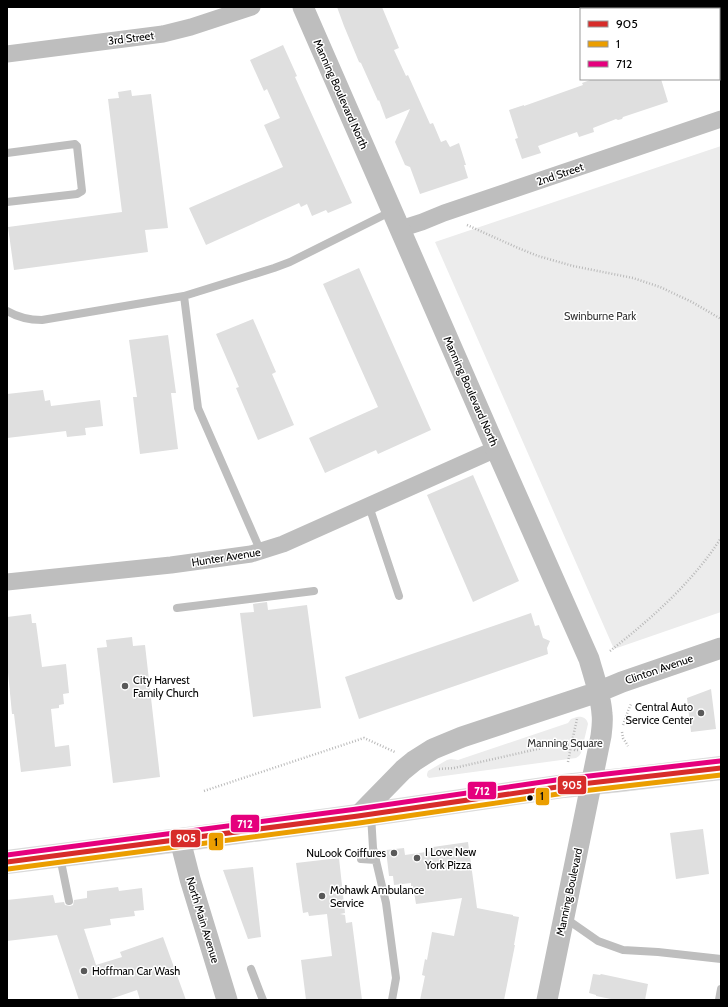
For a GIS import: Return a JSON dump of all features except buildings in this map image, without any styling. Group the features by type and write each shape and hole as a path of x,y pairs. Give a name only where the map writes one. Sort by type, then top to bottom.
{"main road":[{"path":"7,862 364,815 564,786 721,768"}],"street":[{"name":"3rd Street","path":"7,54 163,34 191,27 252,7"},
{"name":"Manning Boulevard North","path":"303,7 589,659 602,707 602,722 591,783"},
{"name":"2nd Street","path":"396,220 422,222 444,213 721,118"},
{"name":"Hunter Avenue","path":"7,582 171,565 261,552 283,544 496,449"},
{"name":"Clinton Avenue","path":"598,692 622,682 721,648"},
{"path":"364,815 408,766 433,749 462,737 598,692"},
{"name":"Manning Boulevard","path":"547,1000 591,783"},
{"name":"North Main Avenue","path":"180,840 190,879 227,1000"}],"lane":[{"path":"7,153 75,144 77,146 82,191 77,194 7,202"},
{"path":"7,311 26,319 42,320 184,296 274,268 396,220"},
{"path":"184,296 198,408 261,552"},
{"path":"369,506 399,596"},
{"path":"177,608 314,591"},
{"path":"364,815 386,903 396,978 392,1000"},
{"path":"60,855 69,901"},
{"path":"361,859 376,860"},
{"path":"564,917 598,941 623,950 658,952 721,959"},
{"path":"251,970 262,1000"},
{"path":"719,1000 721,988"}],"path":[{"path":"467,225 538,256 573,266 633,278 660,287 692,302 721,319"},
{"path":"610,651 645,623 674,596 709,556 721,538"},
{"path":"628,746 623,738 622,732 623,724 632,704"},
{"path":"568,762 577,719"},
{"path":"571,746 578,750"}],"green space":[{"name":"Swinburne Park","path":"721,146 721,612 614,649 435,242"},
{"name":"Manning Square","path":"577,717 584,718 587,720 588,724 581,753 576,758 429,778 427,776 428,771 447,760 458,760 568,723 571,719"}],"transit line":[{"name":"712","path":"7,855 357,809 563,779 720,761"},
{"name":"905","path":"7,862 358,816 564,786 721,768"},
{"name":"1","path":"8,869 359,823 565,793 721,775"}],"place":[{"name":"City Harvest Family Church","path":"125,686"},
{"name":"Central Auto Service Center","path":"701,713"},
{"name":"NuLook Coiffures","path":"394,853"},
{"name":"I Love New York Pizza","path":"417,858"},
{"name":"Mohawk Ambulance Service","path":"322,896"},
{"name":"Hoffman Car Wash","path":"84,971"}]}
